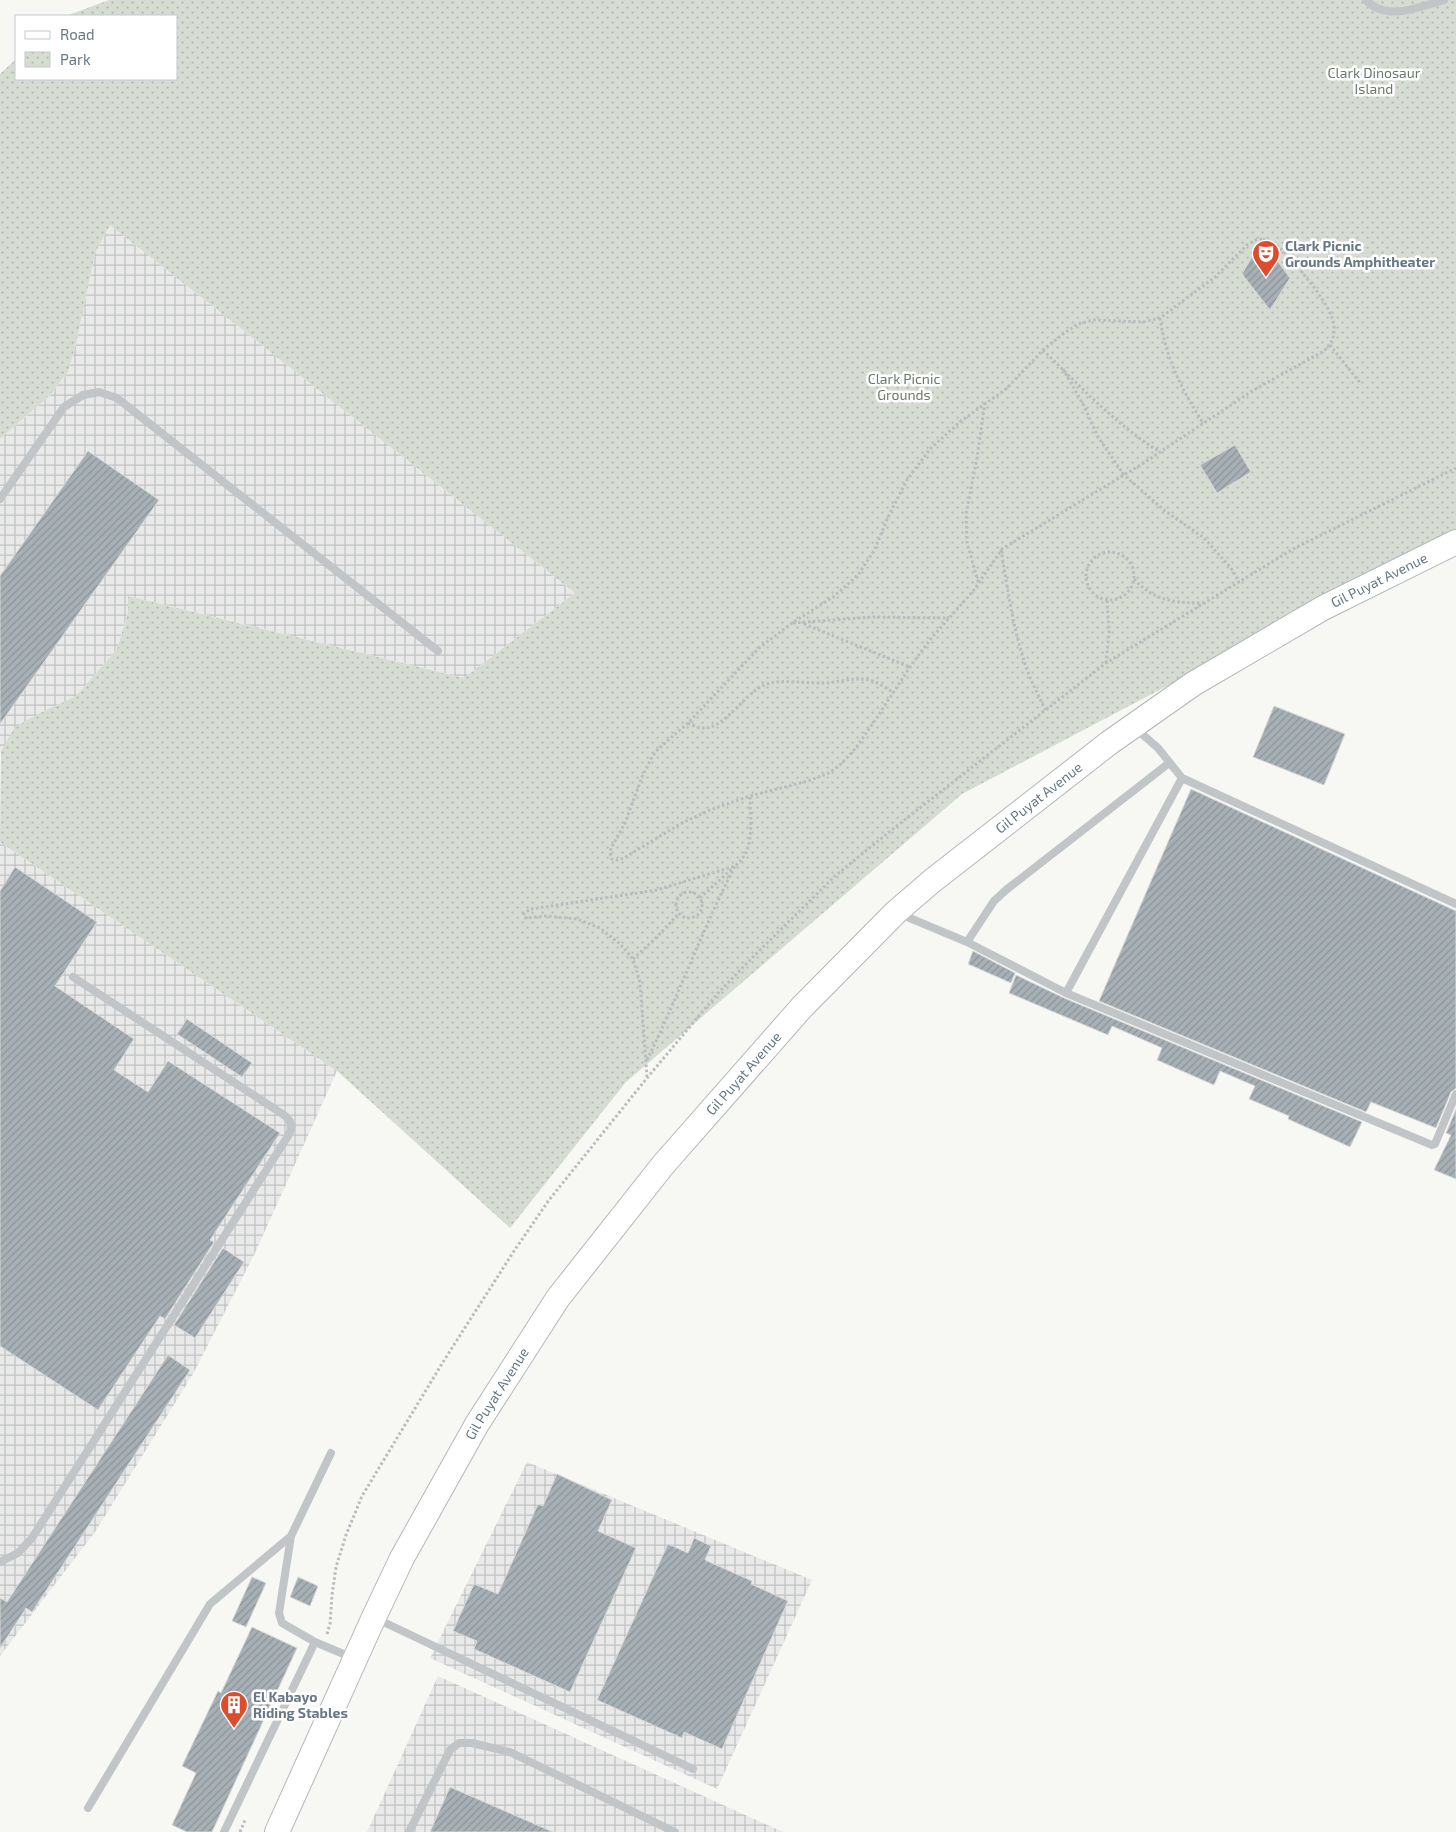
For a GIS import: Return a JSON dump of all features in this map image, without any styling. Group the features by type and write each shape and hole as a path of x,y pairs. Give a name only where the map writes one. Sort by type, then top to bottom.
{"main road":[{"name":"Gil Puyat Avenue","path":"277,1832 402,1558 478,1424 558,1298 663,1165 802,1007 896,912 932,881 1133,726 1193,684 1323,608 1456,542"}],"lane":[{"path":"1366,0 1383,11 1410,10 1444,0"},
{"path":"0,499 64,407 83,395 99,392 117,398 438,651"},
{"path":"1133,726 1158,748 1182,778 1456,904"},
{"path":"967,942 994,901 1006,890 1169,762"},
{"path":"1066,993 1182,778"},
{"path":"896,912 967,942 1066,993 1432,1145 1435,1144 1456,1094"},
{"path":"0,1562 18,1553 32,1538 292,1128 290,1121 284,1115 73,977"},
{"path":"331,1453 291,1536 279,1613 282,1623 314,1642 355,1659"},
{"path":"88,1808 210,1604 291,1536"},
{"path":"374,1617 693,1769"},
{"path":"224,1832 314,1642"},
{"path":"409,1832 450,1750 459,1743 472,1743 510,1752 675,1832"}],"path":[{"path":"1263,239 1279,247 1303,274 1325,304 1335,326 1330,345 1324,351 1252,391 1124,475 1010,542 1001,550 979,583 910,667 855,749 842,763 829,772 808,781 750,796 710,810 680,824 624,858 618,860 612,858 611,848 625,823 647,764 658,749 688,723 759,648 792,623 833,597 858,575 874,552 888,517 907,480 930,449 985,402 1006,389 1043,350 1062,334 1093,320 1143,322 1160,318 1215,277 1247,245 1256,240 1263,239"},
{"path":"1160,318 1169,358 1182,389 1203,423"},
{"path":"1330,345 1361,384"},
{"path":"1043,350 1117,420 1140,440 1160,452"},
{"path":"1063,369 1098,436 1124,475 1165,511 1203,537 1226,562 1239,582"},
{"path":"979,583 967,542 966,514 985,402"},
{"path":"323,1646 330,1624 336,1567 362,1496 443,1362 549,1200 718,993 835,876 1106,663 1293,549 1456,468"},
{"path":"1001,550 1006,582 1022,652 1029,674 1045,710"},
{"path":"1112,552 1125,557 1133,571 1134,580 1129,590 1123,596 1107,600 1094,595 1086,581 1086,572 1090,563 1096,557 1103,553 1112,552"},
{"path":"1134,580 1144,590 1158,598 1183,603 1206,603"},
{"path":"1106,663 1109,632 1107,600"},
{"path":"792,623 872,617 949,618"},
{"path":"801,622 910,667"},
{"path":"688,723 702,728 710,728 718,724 747,696 762,686 772,683 826,683 855,678 873,681 894,693"},
{"path":"700,898 743,859 748,851 750,840 750,796"},
{"path":"647,1078 640,983 633,959 620,944 600,928 577,920 547,916 526,918 524,913 531,909 658,890 735,866"},
{"path":"647,1060 664,1025 701,936 735,866"},
{"path":"684,893 694,893 700,898 702,906 698,915 685,918 679,913 676,905 681,895 684,893"},
{"path":"633,959 679,913"}],"shaded area":[{"path":"110,225 575,593 464,678 128,596 128,613 117,649 76,696 40,713 0,754 0,439 50,395 68,372 76,344 95,253"},
{"path":"0,842 337,1071 255,1253 193,1374 95,1532 0,1656"},
{"path":"527,1462 812,1580 717,1789 430,1658"},
{"path":"438,1676 783,1832 367,1832"}],"green space":[{"name":"Clark Picnic Grounds","path":"109,0 1456,0 1456,534 962,794 626,1082 510,1228 337,1071 0,842 1,751 15,727 76,696 117,649 128,613 128,596 464,678 575,593 110,225 95,253 76,344 68,372 50,395 0,439 0,74 15,60 15,80 178,80 178,15 69,15"}],"building":[{"path":"1270,251 1290,278 1270,310 1242,274 1254,253 1263,266"},
{"path":"1235,445 1251,472 1217,493 1200,465"},
{"path":"88,451 159,500 0,724 0,576"},
{"path":"1274,706 1345,734 1324,785 1253,757"},
{"path":"1191,789 1456,911 1456,1088 1451,1092 1436,1128 1371,1102 1366,1112 1099,1001"},
{"path":"15,867 97,922 55,986 134,1039 114,1070 148,1092 168,1061 280,1133 210,1240 214,1242 165,1319 160,1316 98,1410 0,1346 0,891"},
{"path":"973,951 1015,973 1011,983 968,964"},
{"path":"1016,975 1064,998 1362,1122 1350,1147 1288,1119 1289,1116 1249,1099 1255,1086 1220,1071 1214,1085 1157,1060 1162,1048 1112,1026 1108,1035 1009,993"},
{"path":"187,1019 252,1063 242,1077 177,1034"},
{"path":"1456,1109 1456,1179 1434,1170 1451,1135 1446,1133"},
{"path":"223,1248 244,1262 195,1338 174,1325"},
{"path":"168,1355 190,1370 32,1612 26,1608 0,1648 0,1598 7,1602"},
{"path":"557,1474 612,1500 598,1531 636,1548 570,1692 474,1649 477,1641 453,1631 474,1584 498,1594 538,1504 543,1506"},
{"path":"694,1538 711,1546 705,1560 752,1581 751,1584 788,1601 722,1749 684,1732 682,1738 597,1700 668,1544 688,1553"},
{"path":"252,1577 266,1583 246,1627 232,1621"},
{"path":"298,1577 318,1586 310,1606 290,1597"},
{"name":"El Kabayo Riding Stables","path":"252,1627 297,1648 212,1832 187,1832 172,1825 196,1773 182,1766 218,1691 221,1693"},
{"path":"450,1787 553,1832 430,1832"}],"place":[{"name":"Clark Picnic Grounds Amphitheater","path":"1266,278"},
{"name":"El Kabayo Riding Stables","path":"234,1729"}],"park label":[{"name":"Clark Dinosaur Island","path":"1374,82"}]}
